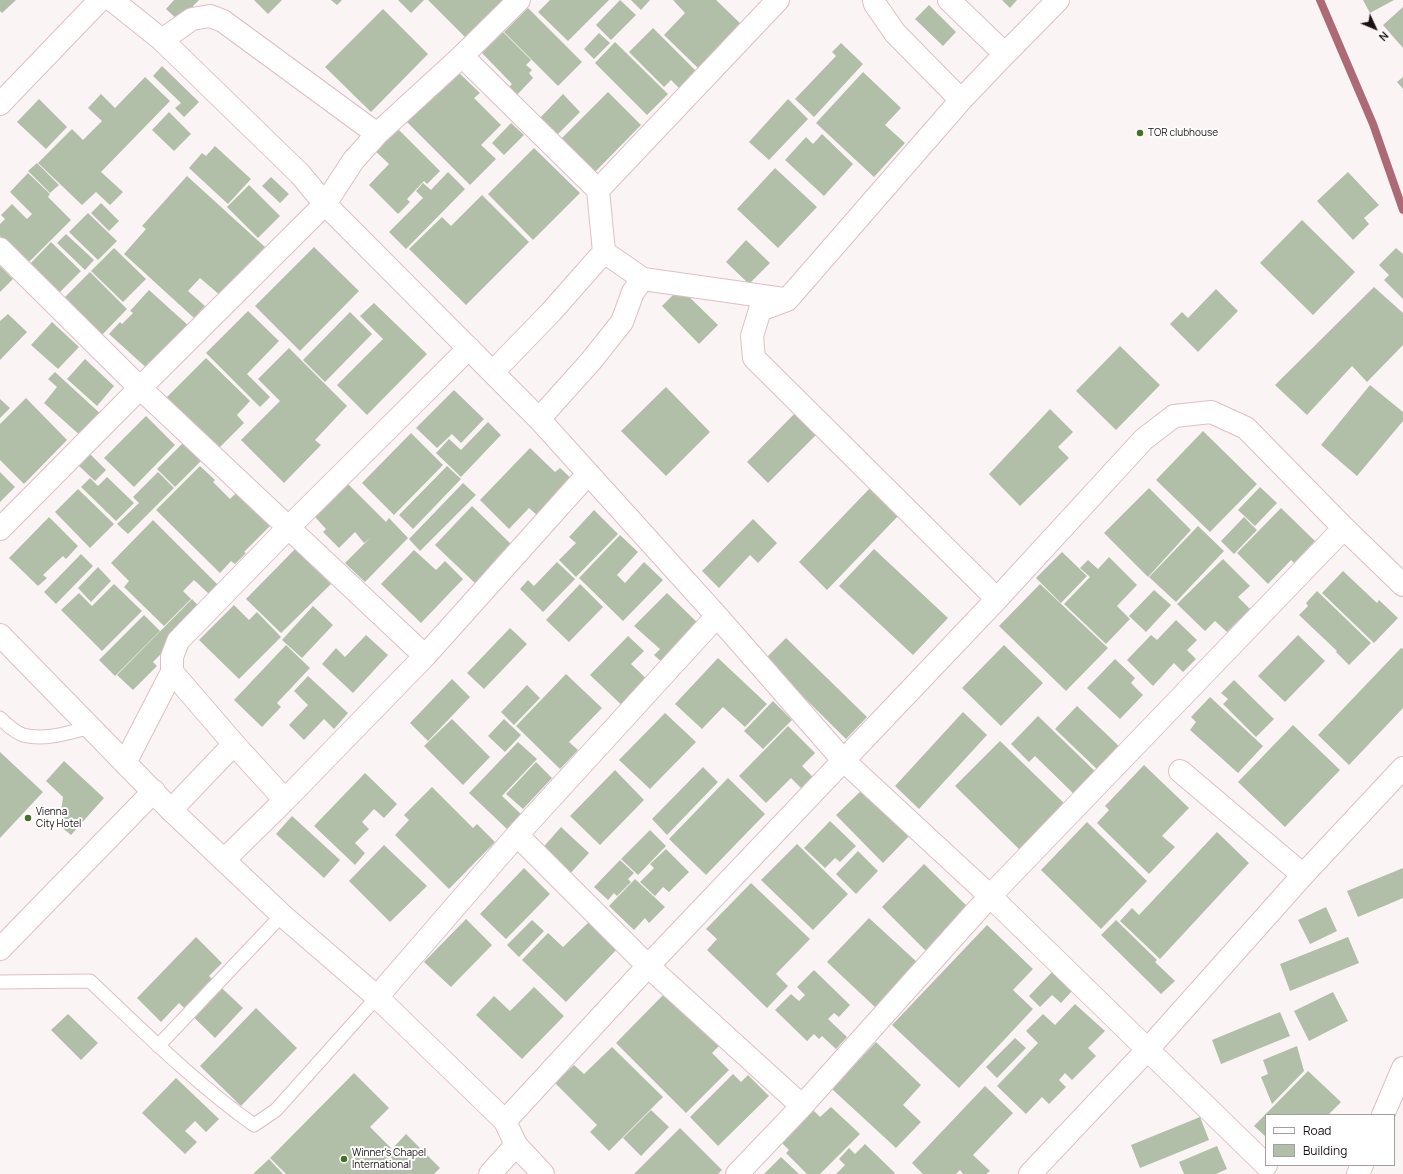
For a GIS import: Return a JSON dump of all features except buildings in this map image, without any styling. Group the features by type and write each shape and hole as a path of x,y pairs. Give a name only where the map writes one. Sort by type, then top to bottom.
{"street":[{"path":"0,104 100,0"},
{"path":"112,0 162,40 300,174 325,204 493,372 538,419 717,616 843,760 990,896 1265,1164"},
{"path":"0,529 325,204 353,161 377,134 462,56 519,0"},
{"path":"874,0 875,4 895,33 961,100"},
{"path":"949,0 1005,54"},
{"path":"997,598 754,358 752,336 760,310 787,300 961,100 1058,0"},
{"path":"598,190 770,2"},
{"path":"162,40 192,19 210,16 223,21 377,134"},
{"path":"462,56 598,190 604,252 551,312 493,372"},
{"path":"0,249 140,388 425,656"},
{"path":"604,252 643,279 787,300"},
{"path":"538,419 591,361 622,322 633,292 643,279"},
{"path":"125,763 172,672 172,657 178,641 288,528 469,348"},
{"path":"505,1121 648,966 997,598 1144,439 1174,416 1211,412 1246,428 1344,528 1403,585"},
{"path":"224,860 285,800 425,656 588,474"},
{"path":"737,1174 802,1106 990,896 1344,528"},
{"path":"377,997 517,835 717,616"},
{"path":"0,635 92,727 171,810 282,915 377,997 505,1121 516,1145 543,1174"},
{"path":"172,672 285,800"},
{"path":"171,810 234,744"},
{"path":"1030,1174 1148,1049 1304,875 1403,768"},
{"path":"1180,771 1304,875"},
{"path":"0,948 154,791"},
{"path":"517,835 648,966 802,1106"},
{"path":"1383,1114 1403,1068"},
{"path":"490,1174 516,1145"},
{"path":"1267,1166 1276,1174"}],"lane":[{"path":"0,718 7,725 22,735 49,737 92,727"},
{"path":"158,1046 282,915"},
{"path":"0,982 90,981 158,1046 229,1107 254,1125 276,1110 377,997"}],"waterway":[{"path":"1320,0 1373,124 1403,210"}],"place":[{"name":"TOR clubhouse","path":"1140,133"},
{"name":"Vienna City Hotel","path":"28,818"},
{"name":"Winner's Chapel International","path":"344,1159"}]}
